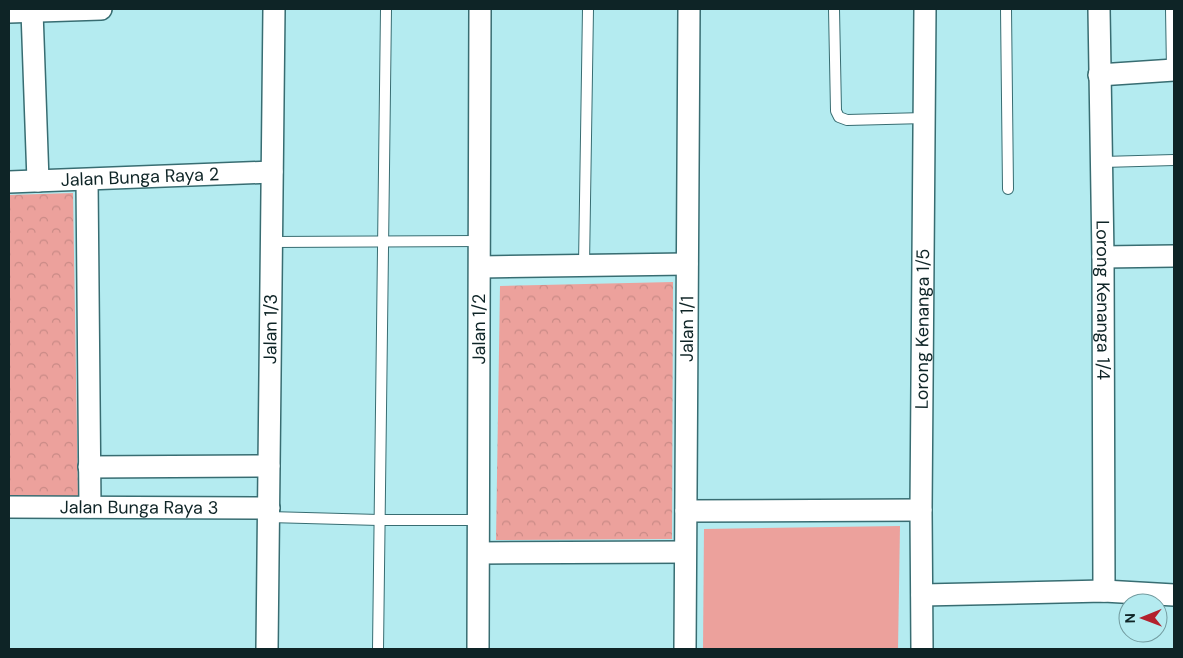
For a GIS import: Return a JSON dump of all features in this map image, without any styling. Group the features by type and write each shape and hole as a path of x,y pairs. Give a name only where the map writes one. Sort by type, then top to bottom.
{"street":[{"path":"9,12 101,9"},
{"name":"Jalan 1/3","path":"267,649 274,9"},
{"name":"Jalan 1/2","path":"478,649 480,9"},
{"name":"Jalan 1/1","path":"685,649 689,9"},
{"name":"Lorong Kenanga 1/5","path":"922,649 921,510 925,9"},
{"name":"Lorong Kenanga 1/4","path":"1099,9 1103,257 1104,591"},
{"path":"32,11 38,181"},
{"path":"1099,75 1173,70"},
{"name":"Jalan Bunga Raya 2","path":"9,182 272,172"},
{"path":"87,180 90,507"},
{"path":"1103,257 1174,256"},
{"path":"480,267 687,264"},
{"path":"89,467 269,466"},
{"name":"Jalan Bunga Raya 3","path":"9,507 90,507 269,512"},
{"path":"686,511 921,510"},
{"path":"479,553 686,552"},
{"path":"922,595 1104,591 1174,594"}],"lane":[{"path":"378,649 386,9"},
{"path":"584,265 588,9"},
{"path":"834,9 836,111 839,117 847,120 925,118"},
{"path":"1006,9 1008,189"},
{"path":"1171,9 1173,70"},
{"path":"1102,162 1174,160"},
{"path":"272,242 480,241"},
{"path":"269,512 379,520 479,520"}],"green space":[{"path":"73,193 78,497 9,497 9,195"},
{"path":"673,282 672,539 496,540 500,286"},
{"path":"900,526 898,649 703,649 704,529"}]}
